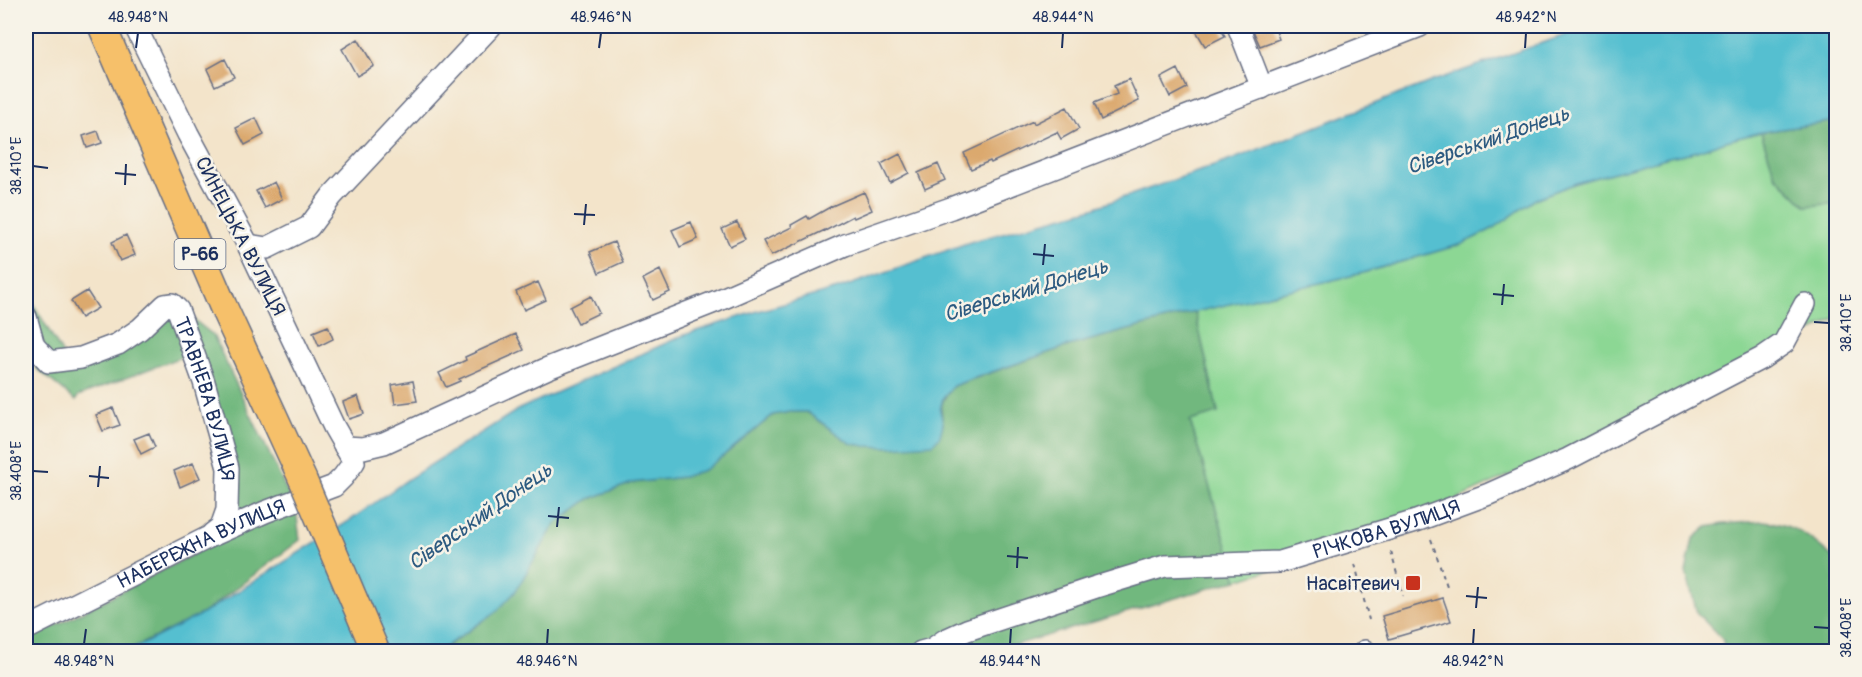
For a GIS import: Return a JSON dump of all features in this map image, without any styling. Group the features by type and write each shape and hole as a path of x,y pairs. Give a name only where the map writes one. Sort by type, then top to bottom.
{"main road":[{"name":"Р-66","path":"102,26 223,306 303,480 375,651"}],"street":[{"name":"СИНЕЦЬКА ВУЛИЦЯ","path":"135,26 188,134 248,244 345,447"},
{"path":"248,244 267,248 309,227 332,196 492,26"},
{"path":"1238,26 1262,88"},
{"path":"345,447 363,448 384,443 548,368 717,301 845,245 951,208 1420,26"},
{"name":"ТРАВНЕВА ВУЛИЦЯ","path":"26,317 34,346 49,362 81,358 118,344 140,329 165,305 172,304 178,310 204,382 228,468 227,510 221,527 207,538"},
{"name":"РІЧКОВА ВУЛИЦЯ","path":"921,651 932,649 967,630 1165,566 1280,562 1416,520 1490,494 1568,459 1762,358 1784,343 1805,304"},
{"name":"НАБЕРЕЖНА ВУЛИЦЯ","path":"26,629 207,538 265,512 334,486 354,462 345,447"}],"path":[{"path":"1431,539 1447,586"},
{"path":"1391,552 1403,596"},
{"path":"1355,564 1368,620"}],"green space":[{"path":"1836,121 1836,203 1806,206 1775,175 1761,132"},
{"path":"1761,132 1775,175 1806,206 1836,203 1836,318 1766,358 1367,540 1237,580 1190,421 1218,412 1195,312 1363,273 1462,244 1494,228 1537,198 1579,182"},
{"path":"26,295 30,298 69,365 175,305 213,335 296,510 300,540 202,614 127,651 26,651 26,641 244,528 232,506 189,354 78,396 76,401 36,368 26,328"},
{"path":"1195,312 1218,413 1190,421 1237,580 995,651 439,652 497,611 555,524 589,499 632,483 683,477 723,456 773,415 807,412 850,443 943,424 942,403 953,386 1068,346"},
{"path":"1764,521 1786,526 1803,534 1836,560 1836,651 1724,651 1723,640 1697,613 1686,572 1693,539 1707,527"}],"water":[{"name":"Сіверський Донець","path":"1591,26 1836,26 1836,121 1761,132 1579,182 1537,198 1494,228 1462,244 1363,273 1195,312 1068,346 983,375 953,386 943,398 940,410 943,424 940,436 933,444 865,446 850,443 807,412 773,415 704,470 683,477 632,483 589,499 555,524 515,592 497,611 439,651 127,652 202,614 519,409 684,335 758,311 838,289 970,242 1093,208 1231,160 1430,82"}],"building":[{"path":"1193,26 1219,26 1225,36 1205,46"},
{"path":"1251,26 1274,26 1279,39 1260,46"},
{"path":"358,39 374,66 357,76 342,49"},
{"path":"225,59 234,77 215,86 207,69"},
{"path":"1178,69 1187,88 1170,97 1161,78"},
{"path":"1129,79 1139,101 1101,120 1094,103 1117,94 1114,86"},
{"path":"1067,107 1079,129 1061,139 1057,132 991,163 990,161 971,169 964,153 1033,121 1034,124"},
{"path":"256,118 264,135 245,145 236,128"},
{"path":"98,131 102,143 87,148 83,136"},
{"path":"900,154 909,173 890,183 881,164"},
{"path":"938,164 945,180 925,189 918,173"},
{"path":"274,182 282,199 265,208 256,191"},
{"path":"864,192 872,210 854,218 853,216 771,256 763,241 792,227 791,225 807,216 809,219"},
{"path":"691,222 698,239 680,247 672,230"},
{"path":"737,222 745,239 730,246 722,229"},
{"path":"126,235 135,255 120,261 112,242"},
{"path":"614,242 623,262 599,273 590,252"},
{"path":"660,270 670,292 653,300 643,279"},
{"path":"538,282 546,300 524,310 516,292"},
{"path":"87,291 98,308 81,318 71,301"},
{"path":"591,296 599,313 578,323 570,307"},
{"path":"328,326 333,339 319,346 313,332"},
{"path":"516,334 524,350 446,387 439,373 466,360 465,357"},
{"path":"413,381 417,401 395,404 392,385"},
{"path":"358,396 364,414 349,419 343,402"},
{"path":"113,408 120,425 103,431 96,415"},
{"path":"149,433 155,447 141,454 134,439"},
{"path":"193,463 200,478 180,487 174,471"},
{"path":"1443,598 1451,621 1389,639 1382,616"}],"place":[{"name":"Насвітевич","path":"1413,583"}]}
